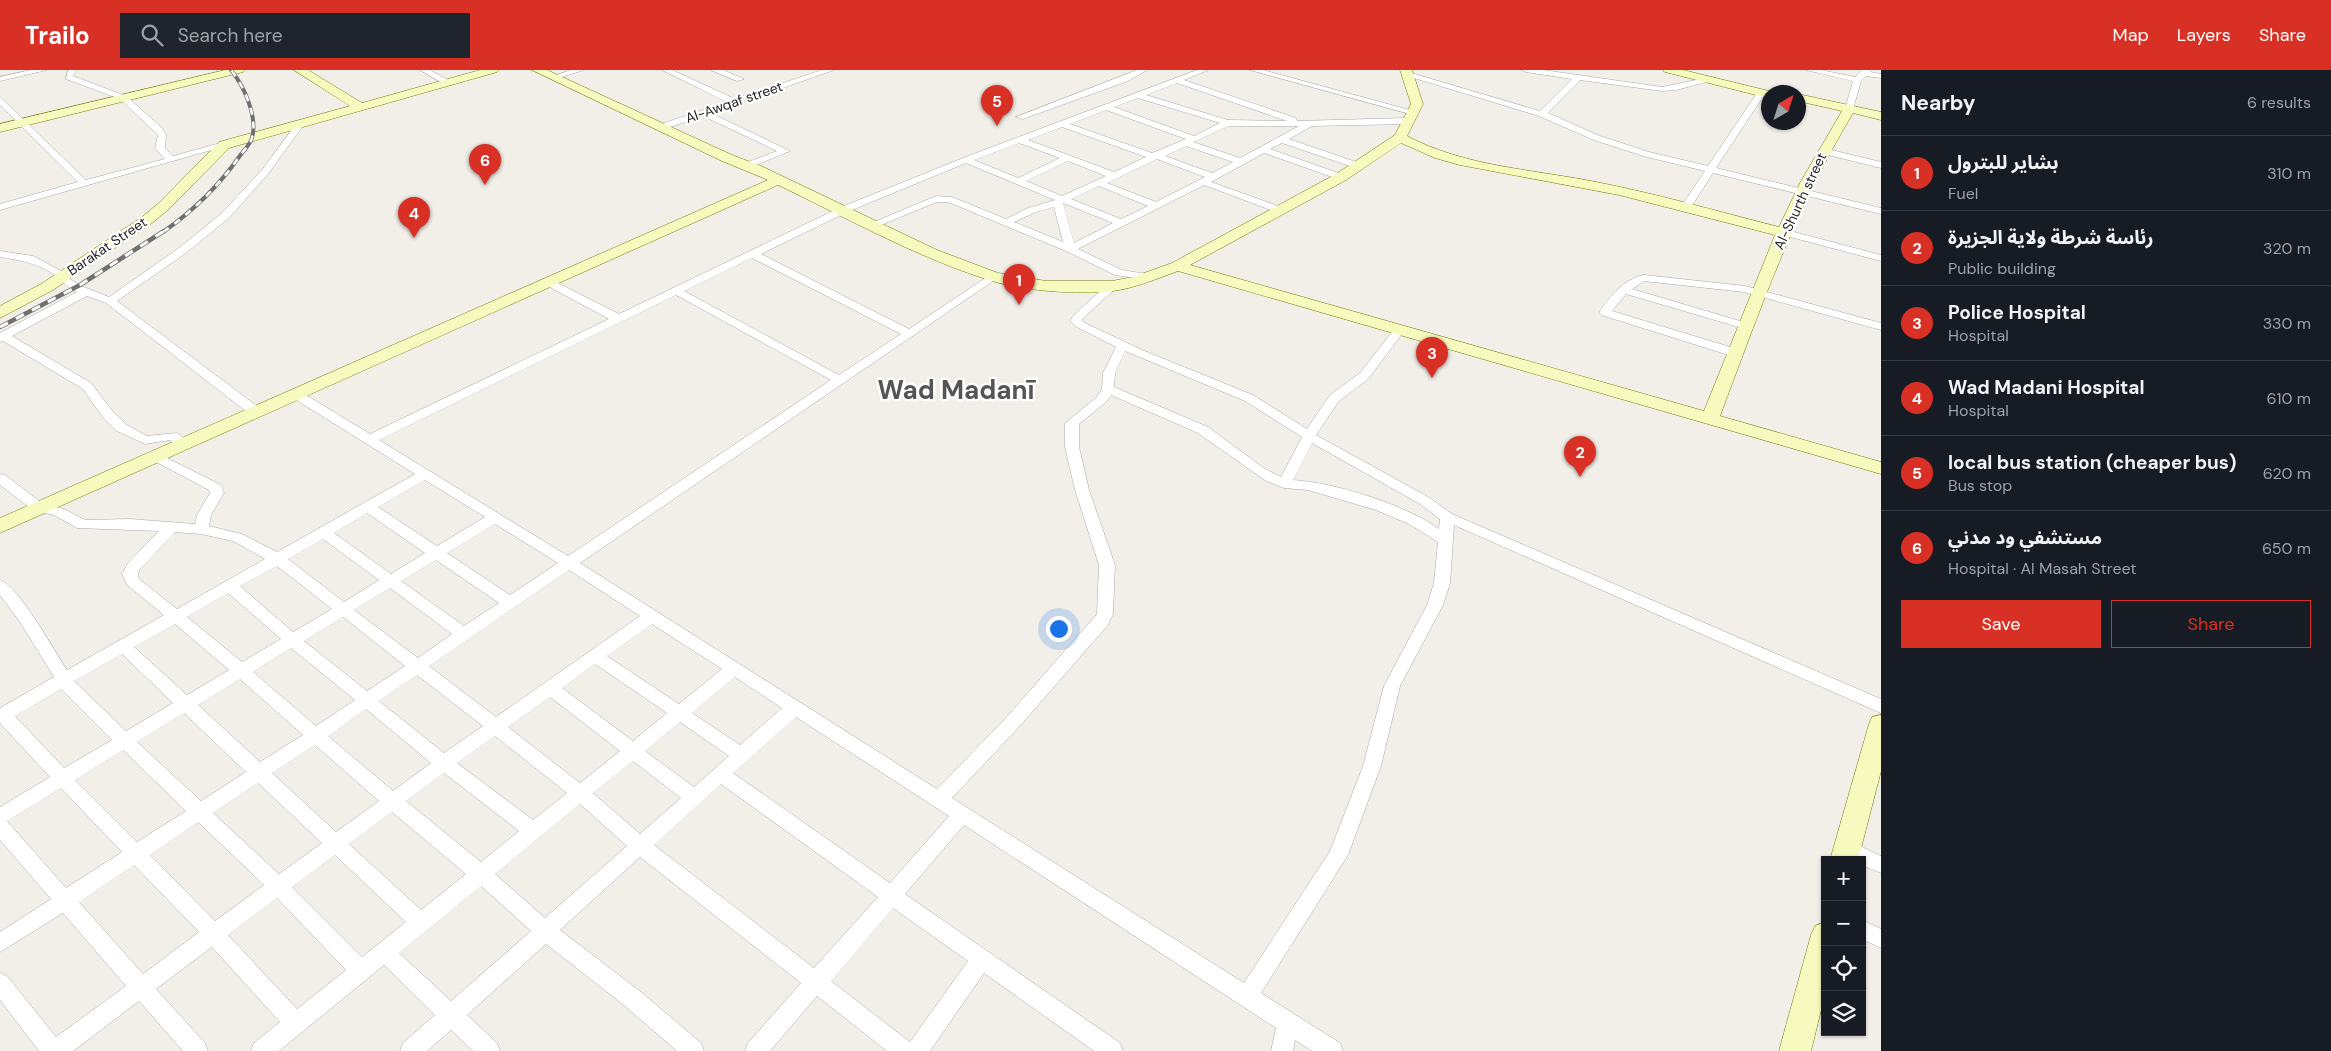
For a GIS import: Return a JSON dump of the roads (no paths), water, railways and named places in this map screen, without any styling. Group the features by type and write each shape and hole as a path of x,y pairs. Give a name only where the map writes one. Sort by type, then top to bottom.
{"main road":[{"path":"121,98 228,70"},
{"path":"0,127 239,70"},
{"path":"300,70 365,106 504,70"},
{"path":"314,70 365,106"},
{"path":"224,145 492,70"},
{"path":"538,70 555,74 751,166"},
{"path":"1669,70 1761,92"},
{"path":"1681,70 1761,88"},
{"path":"633,112 667,125 932,253 994,277 1054,287 1112,286 1149,277 1176,266 1341,177 1360,166 1400,137 1417,99 1407,72"},
{"path":"1806,101 1881,118"},
{"name":"Al-Shurth street","path":"1710,419 1783,232 1822,151 1848,110"},
{"path":"1400,137 1414,146 1448,160 1489,169 1566,180 1783,232"},
{"name":"Barakat Street","path":"0,302 59,273 147,220 165,205 224,145"},
{"path":"0,526 778,180"},
{"path":"1176,266 1881,468"},
{"name":"Barakat Street","path":"0,313 47,287 59,273"},
{"path":"1846,854 1881,724"},
{"path":"1795,1051 1822,946"}],"street":[{"path":"0,79 41,70"},
{"path":"72,70 69,78 121,98 159,130 162,135 160,148 171,160"},
{"path":"424,70 447,82"},
{"path":"555,74 580,70"},
{"path":"666,70 734,102"},
{"path":"793,70 810,77"},
{"name":"Al-Awqaf street","path":"667,125 830,70"},
{"path":"1050,128 1020,117 1131,77 1134,73 1143,70"},
{"path":"1170,70 1186,76"},
{"path":"370,439 843,210 966,160 1204,70"},
{"path":"1254,70 1410,116"},
{"path":"1526,70 1662,89 1676,88 1708,79"},
{"path":"1810,70 1857,80"},
{"path":"722,71 740,79"},
{"path":"1848,110 1857,80 1865,71 1881,76"},
{"path":"1407,72 1542,114 1597,138 1646,154 1881,211"},
{"path":"1131,77 1159,86"},
{"path":"1542,114 1577,78"},
{"path":"1176,80 1306,124"},
{"path":"1138,95 1228,123 1306,124 1410,116"},
{"path":"1685,208 1761,99"},
{"path":"0,100 85,184"},
{"path":"1106,107 1147,122 1241,162"},
{"path":"1147,122 1173,107"},
{"path":"704,113 785,151 751,166"},
{"path":"1005,223 1032,210 1060,201 1187,140 1228,123"},
{"path":"1062,124 1214,176"},
{"path":"1070,249 1283,140 1306,124"},
{"path":"110,301 199,239 232,211 256,186 297,125"},
{"path":"1020,140 1113,175"},
{"path":"1283,140 1360,166"},
{"path":"0,207 224,145"},
{"path":"1264,150 1341,177"},
{"path":"1822,151 1881,164"},
{"path":"1018,181 1068,158"},
{"path":"966,160 1018,181 1060,201 1121,224"},
{"path":"1097,182 1157,206"},
{"path":"1203,182 1280,210"},
{"path":"872,225 942,198 1070,249 1119,273 1149,277"},
{"path":"1060,201 1070,249"},
{"path":"1783,232 1881,258"},
{"path":"0,254 29,258 59,273 67,282 85,292 110,301 256,412"},
{"path":"753,254 910,334"},
{"path":"0,944 316,735 465,635 569,562 994,277"},
{"path":"1736,353 1605,312 1625,290 1640,278 1740,288 1881,327"},
{"path":"548,282 619,319"},
{"path":"1112,286 1076,321 1122,346 1249,398 1309,436 1417,496 1447,517 1881,706"},
{"path":"1625,290 1746,326"},
{"path":"676,291 839,380"},
{"path":"2,337 85,292"},
{"path":"1284,484 1309,436 1334,398 1364,376 1398,330"},
{"path":"2,337 87,386 94,393 109,416 122,428 145,440 172,436 184,444"},
{"path":"939,799 1069,661 1102,621 1105,614 1106,565 1082,490 1072,447 1072,423 1099,404 1108,390 1108,376 1122,346"},
{"path":"1108,390 1202,430 1254,470 1284,484 1308,486 1340,493 1397,511 1446,540"},
{"path":"297,395 569,562 1332,1051"},
{"path":"154,457 216,488 217,493 204,515 201,529"},
{"path":"296,1024 214,934 2,715 426,474"},
{"path":"0,478 38,508 59,512 82,525 172,526 201,529 237,537 278,559 495,726 580,793 640,846 905,1051"},
{"path":"369,508 511,603"},
{"path":"0,816 496,517"},
{"path":"1247,996 1338,855 1372,766 1392,686 1435,605 1442,583 1447,517"},
{"path":"172,526 133,567 130,574 132,580 545,931 633,998 693,1051"},
{"path":"324,533 465,635"},
{"path":"0,585 20,609 64,680 92,710 278,886 362,971"},
{"path":"230,586 291,639 444,763 534,831"},
{"path":"0,983 54,1051 444,763 652,616"},
{"path":"123,646 421,922"},
{"path":"595,656 741,755"},
{"path":"267,1050 296,1024 735,668"},
{"path":"550,688 694,797"},
{"path":"411,1051 795,707"},
{"path":"720,774 1112,1051"},
{"path":"756,1051 962,814"},
{"path":"0,827 142,986 197,1051"},
{"path":"1846,854 1881,865"},
{"path":"1866,931 1881,939"},
{"path":"384,953 489,1051"},
{"path":"917,1051 982,959"},
{"path":"1282,1051 1288,1023"}],"railway":[{"path":"163,232 185,216 214,188 251,141 253,121 249,102 241,84 231,70"},
{"path":"0,327 80,285 164,231"}],"place":[{"name":"local bus station (cheaper bus)","path":"997,126"},
{"name":"مستشفي ود مدني","path":"485,185"},
{"name":"Wad Madani Hospital","path":"414,238"},
{"name":"بشاير للبترول","path":"1019,305"},
{"name":"Police Hospital","path":"1432,378"},
{"name":"رئاسة شرطة ولاية الجزيرة","path":"1580,477"}],"district":[{"name":"Wad Madanī","path":"956,390"}]}
